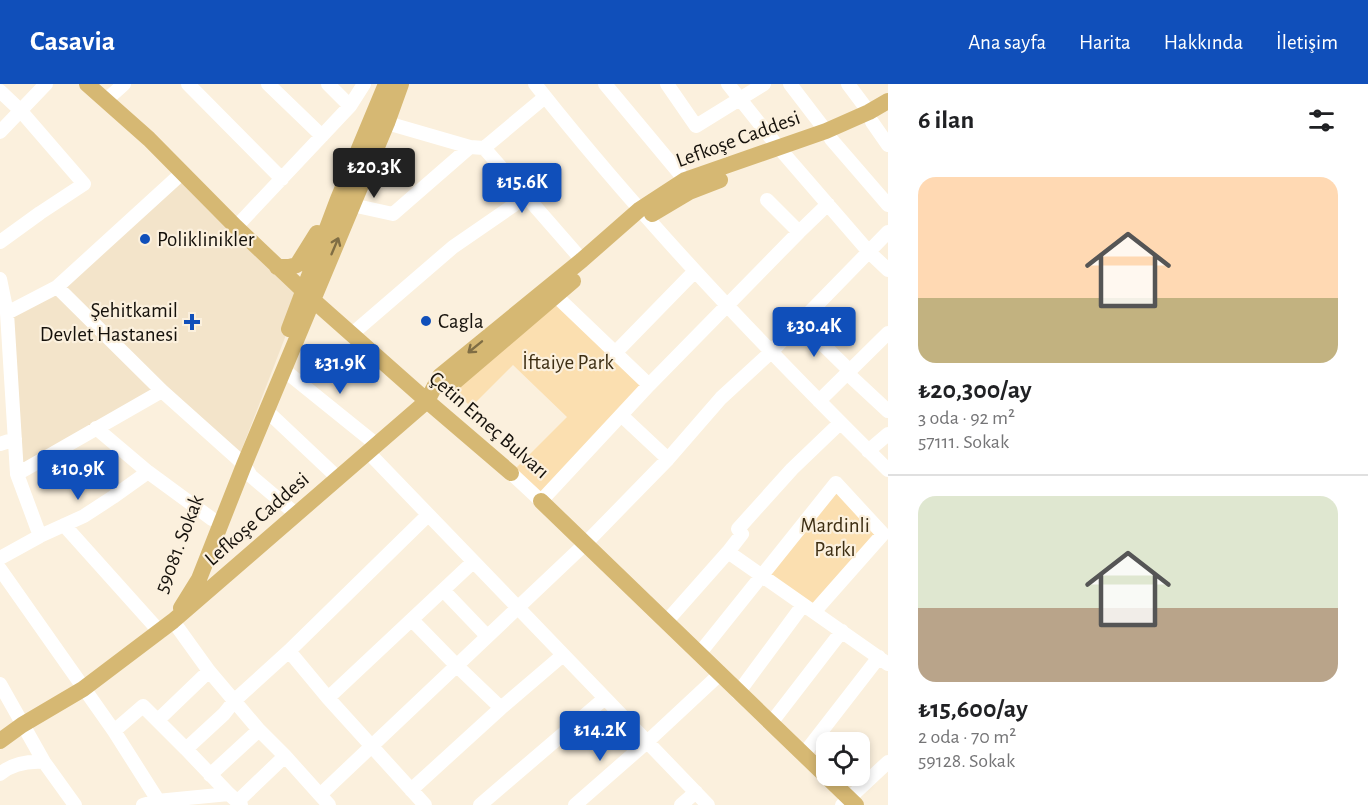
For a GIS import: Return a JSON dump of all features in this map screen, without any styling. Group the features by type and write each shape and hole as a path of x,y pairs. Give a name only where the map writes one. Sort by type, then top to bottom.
{"main road":[{"name":"Çetin Emeç Bulvarı","path":"87,84 149,139 308,296 511,473"},
{"path":"308,296 345,202 386,84"},
{"path":"277,267 297,265 345,202 387,123 401,84"},
{"name":"Lefkoşe Caddesi","path":"871,117 888,102"},
{"name":"Lefkoşe Caddesi","path":"450,386 556,296 643,214 783,152 871,117 888,113"},
{"name":"Lefkoşe Caddesi","path":"22,725 83,689 166,627 427,401 440,376 582,260 685,180 783,152"},
{"name":"59081. Sokak","path":"166,627 212,519 267,411 284,370 308,296"},
{"name":"59081. Sokak","path":"166,627 199,579 241,462 308,296"},
{"name":"Çetin Emeç Bulvarı","path":"541,501 803,754 849,803"},
{"path":"0,731 22,725"},
{"path":"0,741 22,725"}],"street":[{"path":"0,132 46,84"},
{"path":"105,101 124,84"},
{"path":"188,84 282,179"},
{"path":"268,84 322,136"},
{"path":"328,84 350,106"},
{"path":"236,227 350,106 364,84"},
{"path":"605,84 685,180"},
{"path":"667,84 696,126 764,84"},
{"path":"728,84 869,252 888,270"},
{"path":"790,84 828,135 888,205"},
{"path":"848,84 888,144"},
{"path":"345,202 393,214 477,148 543,89 643,214 771,352 888,470"},
{"path":"0,91 20,110 84,184 0,242"},
{"path":"387,123 477,148 528,196 582,260"},
{"path":"7,313 57,287 182,173"},
{"path":"352,334 453,247 528,196"},
{"path":"767,200 799,232"},
{"path":"541,501 649,385 828,204"},
{"path":"64,525 209,671 258,730 325,800 372,746 585,543 668,459 721,398 771,352 888,232"},
{"path":"616,352 695,271"},
{"path":"0,279 2,299 7,313 5,370 15,439 17,474 40,536"},
{"path":"57,287 162,391 296,514"},
{"path":"556,296 649,385"},
{"path":"800,322 888,411"},
{"path":"819,401 888,333"},
{"path":"284,370 372,448 428,515 708,805"},
{"name":"Lefkoşe Caddesi","path":"427,401 450,386"},
{"path":"17,474 162,391"},
{"path":"267,411 338,478"},
{"path":"621,415 668,459"},
{"path":"666,622 742,534 738,529 792,469 840,423"},
{"path":"96,428 148,472 212,519"},
{"path":"868,451 888,434"},
{"path":"0,444 15,439"},
{"path":"0,558 84,516 148,472"},
{"name":"Çetin Emeç Bulvarı","path":"511,473 541,501"},
{"path":"699,654 836,483 883,534 809,608 738,693"},
{"path":"186,749 428,515"},
{"path":"728,552 883,661 803,754"},
{"path":"328,698 473,562"},
{"path":"2,574 114,731 159,803"},
{"path":"443,590 487,636"},
{"path":"412,620 501,708"},
{"path":"771,723 842,631"},
{"path":"289,651 328,698 425,805"},
{"path":"411,790 563,655"},
{"path":"158,720 209,671"},
{"path":"575,805 720,674"},
{"path":"0,684 44,762 75,805"},
{"path":"480,805 605,698"},
{"path":"114,731 143,706 236,800"},
{"path":"210,775 258,730"},
{"path":"142,805 236,800 285,756"},
{"path":"0,774 24,763 44,762"},
{"path":"849,803 888,762"},
{"path":"681,805 696,792"},
{"path":"688,805 696,792"}],"shaded area":[{"name":"Şehitkamil Devlet Hastanesi","path":"182,173 303,291 238,459 162,391 17,474 7,313 57,287"}],"green space":[{"name":"İftaiye Park","path":"556,296 649,385 541,501 511,473 567,417 513,365 471,407 450,386"},
{"name":"Mardinli Parkı","path":"836,483 883,534 814,612 762,574"}],"place":[{"name":"Poliklinikler","path":"145,239"},
{"name":"Cagla","path":"426,321"},
{"name":"Şehitkamil Devlet Hastanesi","path":"192,322"}]}
